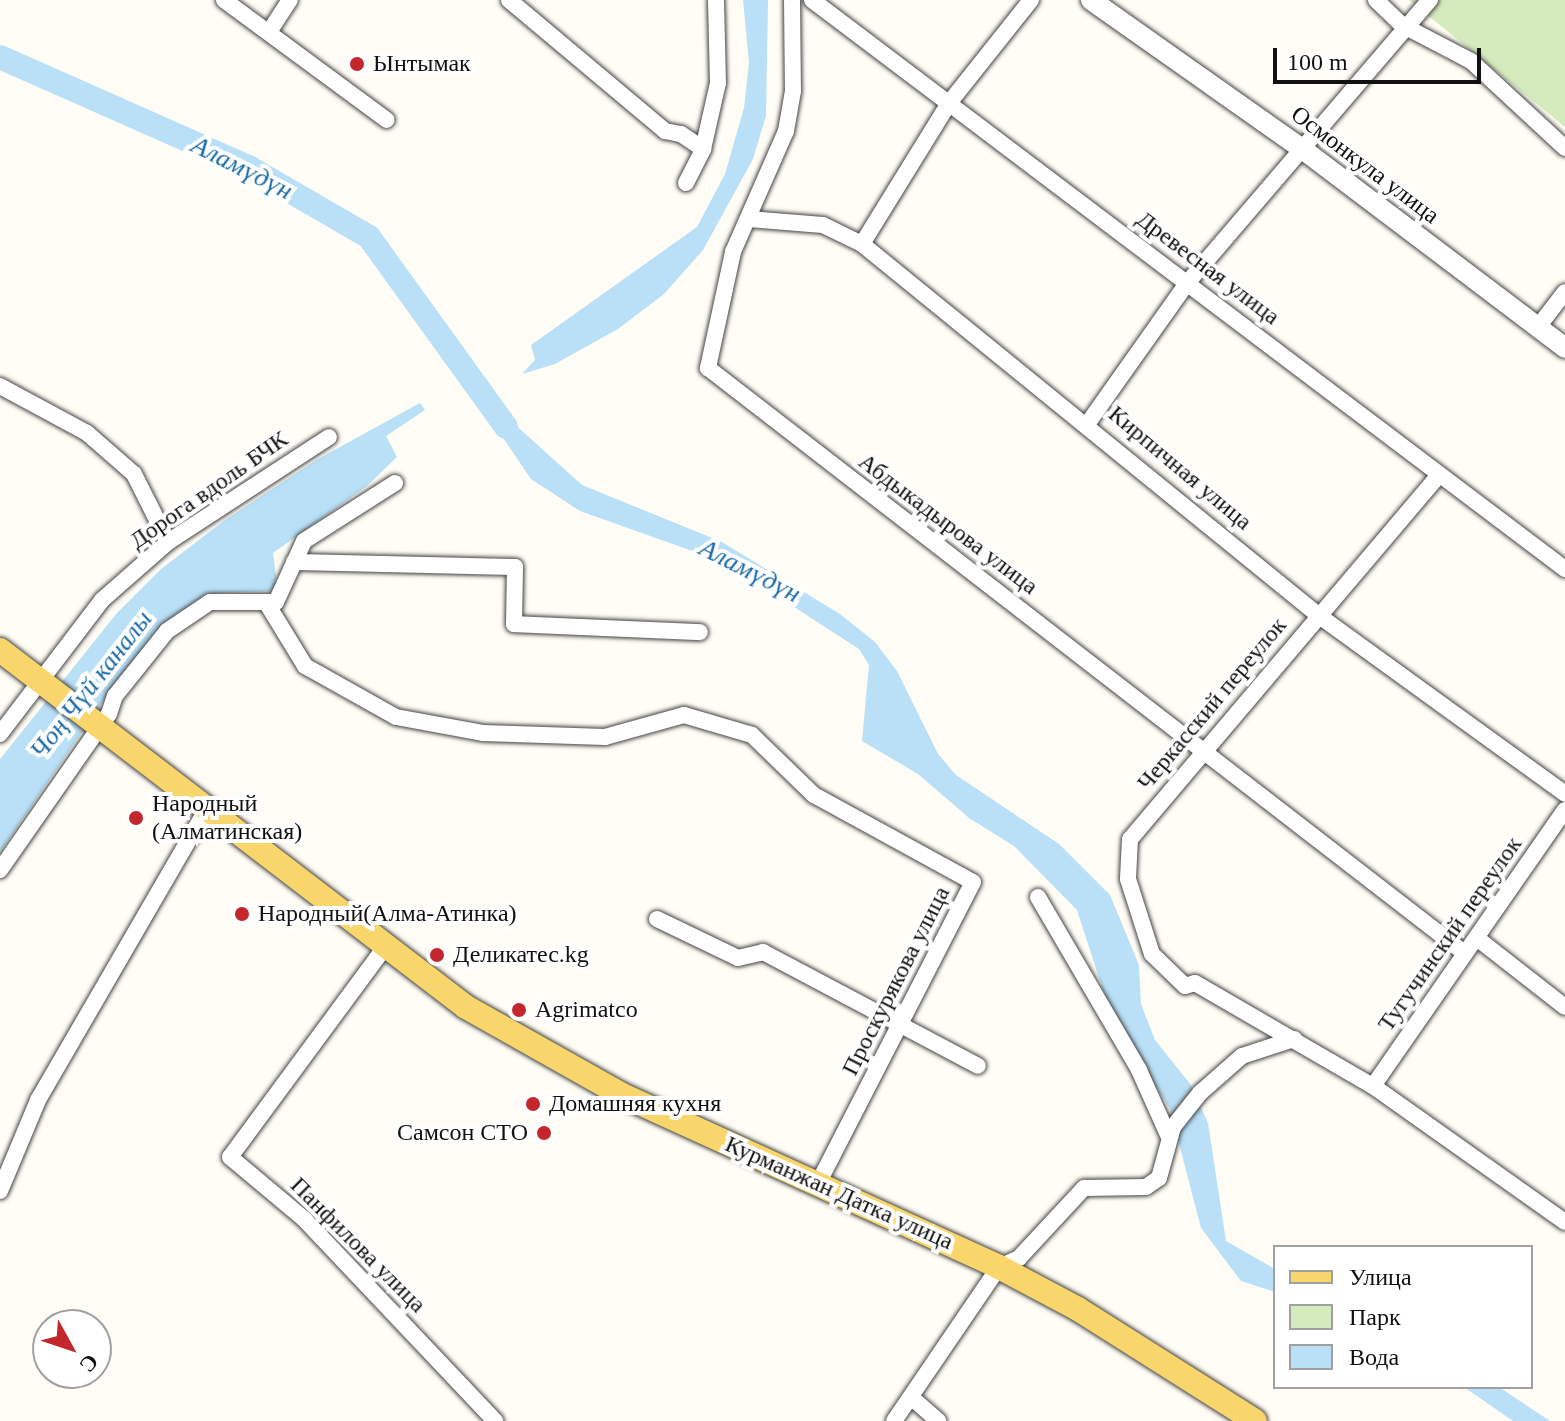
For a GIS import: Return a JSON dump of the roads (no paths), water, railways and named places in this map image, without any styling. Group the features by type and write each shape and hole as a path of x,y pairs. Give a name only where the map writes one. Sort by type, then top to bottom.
{"main road":[{"name":"Курманжан Датка улица","path":"0,650 466,1007 540,1052 622,1095 819,1182 999,1267 1078,1309 1255,1421"}],"street":[{"path":"224,0 387,120"},
{"path":"269,32 290,0"},
{"path":"509,0 665,131 681,134 703,149"},
{"path":"686,183 703,149 718,83 716,0"},
{"name":"Абдыкадырова улица","path":"792,0 793,91 786,131 733,252 708,368 1463,952"},
{"path":"862,244 949,103 1031,0"},
{"name":"Осмонкула улица","path":"1091,0 1301,148 1565,348"},
{"path":"1376,0 1409,28 1471,61 1565,148"},
{"path":"1088,423 1188,282 1430,0"},
{"name":"Древесная улица","path":"816,3 1565,569"},
{"name":"Кирпичная улица","path":"749,219 823,225 862,244 1088,423 1318,615 1565,794"},
{"path":"1538,327 1565,292"},
{"path":"0,386 87,433 134,474 168,542"},
{"name":"Дорога вдоль БЧК","path":"0,734 102,600 168,542 329,437"},
{"name":"Черкасский переулок","path":"1294,1039 1195,983 1185,986 1152,954 1128,879 1130,839 1439,475"},
{"path":"0,870 124,683 167,631 210,602 276,602 304,541 395,483"},
{"path":"294,562 515,567 514,624 700,632"},
{"name":"Проскурякова улица","path":"266,602 305,666 396,717 483,733 605,737 684,715 752,735 814,795 973,882 819,1182"},
{"path":"0,1191 38,1100 206,810"},
{"name":"Тугучинский переулок","path":"1373,1086 1463,952 1478,939 1565,810"},
{"path":"1038,897 1139,1070 1171,1132"},
{"path":"657,919 738,958 763,952 978,1066"},
{"path":"1478,939 1565,1007"},
{"name":"Панфилова улица","path":"385,947 230,1157 305,1220 495,1421"},
{"path":"894,1421 999,1267 1019,1258 1084,1188 1146,1187 1159,1178 1171,1132 1200,1093 1242,1056 1294,1039 1373,1086 1565,1222"},
{"path":"912,1398 938,1421"}],"water":[{"path":"743,0 768,0 766,116 753,159 703,250 664,294 618,329 555,364 522,374 535,360 531,345 697,227 725,174 744,108 749,63"},
{"path":"495,397 511,421 582,485 722,542 840,614 875,642 897,671 938,754 956,775 1059,844 1110,895 1139,965 1141,1004 1155,1040 1191,1085 1208,1123 1226,1241 1273,1268 1273,1291 1241,1281 1201,1228 1170,1109 1112,1018 1077,910 1014,846 969,818 918,774 862,741 869,665 859,649 751,579 698,553 580,511 531,479 480,404"},
{"name":"Чоң Чүй каналы","path":"420,403 425,410 386,436 397,457 367,486 273,553 277,584 271,591 217,593 152,643 116,682 0,852 0,759 117,613 161,569 225,520 318,459"},
{"path":"1467,1389 1502,1389 1550,1421 1513,1421"}],"waterway":[{"name":"Аламүдүн","path":"0,57 250,168 369,237 506,427"}],"place":[{"name":"Ынтымак","path":"357,64"},
{"name":"Народный (Алматинская)","path":"136,818"},
{"name":"Народный(Алма-Атинка)","path":"242,914"},
{"name":"Деликатес.kg","path":"437,955"},
{"name":"Agrimatco","path":"519,1010"},
{"name":"Домашняя кухня","path":"533,1104"},
{"name":"Самсон СТО","path":"544,1133"}]}
